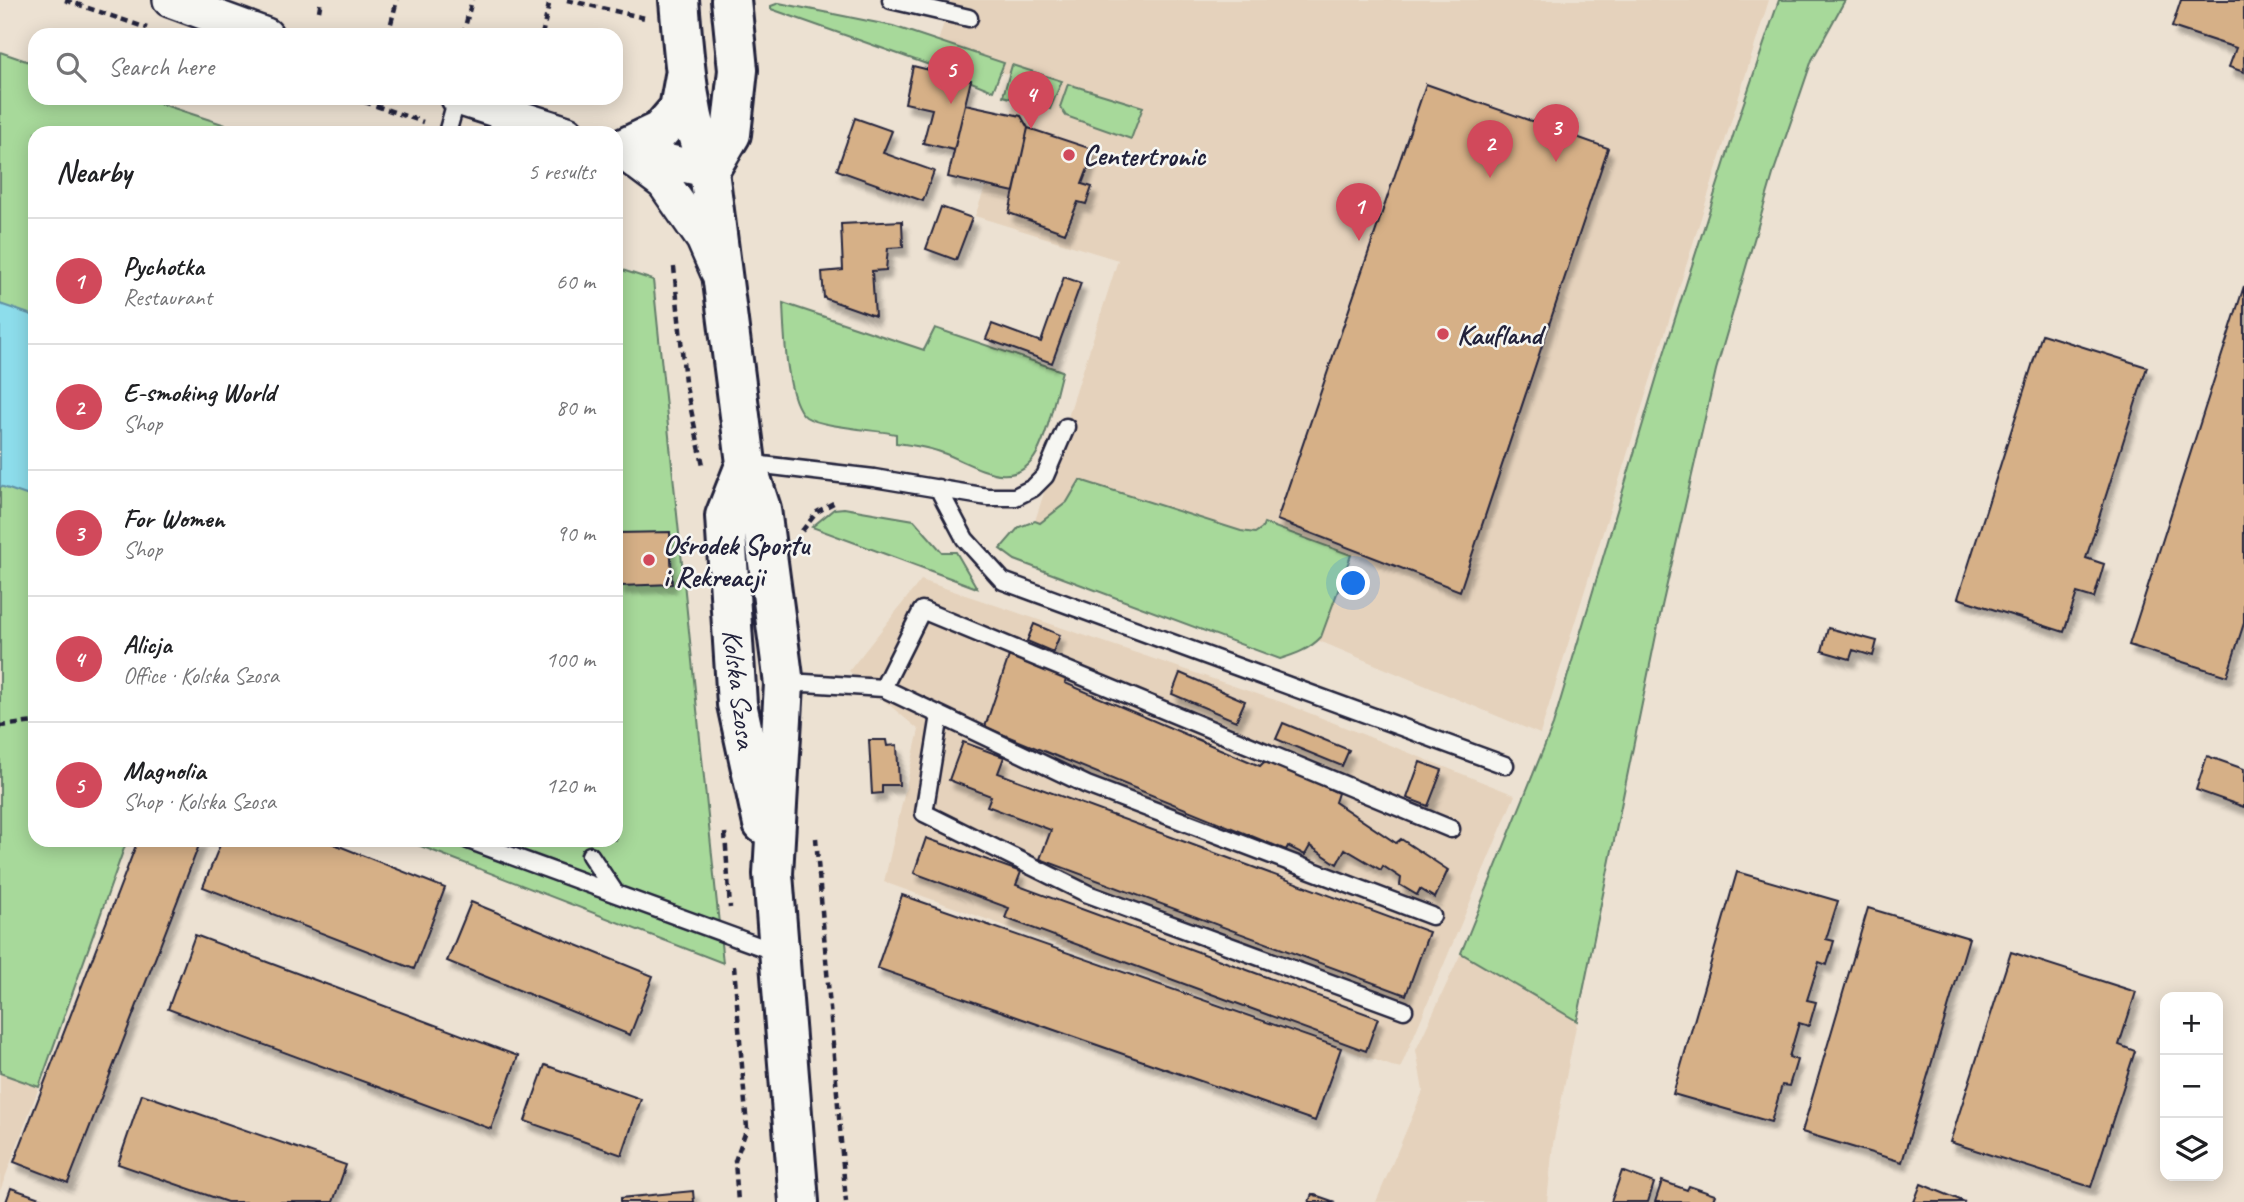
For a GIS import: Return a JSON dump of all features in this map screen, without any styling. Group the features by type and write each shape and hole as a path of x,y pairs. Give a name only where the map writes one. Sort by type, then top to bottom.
{"street":[{"path":"170,0 214,7 253,28"},
{"path":"623,150 709,171 731,134 738,70 731,0"},
{"name":"Kolska Szosa","path":"668,10 685,74 698,142 709,171 746,463 761,509 784,684 773,874 799,1202"},
{"name":"Kolska Szosa","path":"623,147 660,131 673,117 679,109 685,74"},
{"path":"480,105 545,126"},
{"path":"623,153 664,183 704,239 722,283"},
{"name":"Kolska Szosa","path":"746,463 725,516 730,615 737,704 773,874"}],"lane":[{"path":"891,0 968,18"},
{"path":"449,126 456,105"},
{"path":"746,463 988,497 1014,497 1033,488 1045,476 1066,427"},
{"path":"938,488 965,538 1003,581 1505,765"},
{"path":"883,688 922,610 1451,829"},
{"path":"784,684 883,688 1087,785 1432,916"},
{"path":"940,715 924,813 1088,894 1404,1010"},
{"path":"487,847 779,954"},
{"path":"590,855 616,894"}],"path":[{"path":"65,0 146,28"},
{"path":"319,11 321,0"},
{"path":"390,28 397,0"},
{"path":"465,28 472,0"},
{"path":"544,28 550,0"},
{"path":"567,0 597,7 668,10"},
{"path":"597,7 599,0"},
{"path":"372,105 430,126"},
{"path":"674,258 685,382"},
{"path":"796,537 817,512 839,500"},
{"path":"0,726 28,723"},
{"path":"818,880 846,1202"}],"shaded area":[{"path":"951,0 1769,0 1540,734 1035,521 1118,260 975,216 1023,80 936,48"},
{"path":"921,580 1284,703 1515,795 1400,1069 884,882 919,730 849,671"},
{"path":"1461,953 1577,1021 1553,1144 1547,1202 1376,1202 1423,1091 1416,1050"},
{"path":"0,1073 39,1087 0,1191"}],"green space":[{"path":"1779,0 1845,0 1812,60 1774,171 1716,370 1662,606 1577,1021 1461,953 1553,725 1661,363"},
{"path":"779,3 893,26 1004,63 993,91 935,67 771,9 771,6"},
{"path":"0,52 28,62 28,105 164,105 229,126 28,126 28,847 125,847 39,1087 0,1073"},
{"path":"1012,65 1062,81 1050,109 1003,96"},
{"path":"1068,84 1143,107 1131,139 1066,116 1060,107"},
{"name":"Ośrodek Sportu i Rekreacji","path":"623,270 653,280 723,963 423,847 623,847"},
{"path":"783,303 924,350 935,328 1062,371 1037,453 1028,466 1017,472 993,473 937,451 896,443 896,434 836,426 806,417 799,409 790,381"},
{"path":"1080,480 1241,531 1255,533 1264,523 1351,555 1321,637 1302,651 1280,659 1015,560 1000,549 1019,527 1035,521 1040,523 1067,502"},
{"path":"844,508 914,520 942,552 956,552 977,588 812,527 834,509"}],"water":[{"path":"0,304 28,314 28,496 0,486"}],"building":[{"path":"2181,0 2244,0 2244,72 2229,67 2236,48 2172,27"},
{"path":"913,66 971,80 954,150 923,143 932,109 905,103"},
{"name":"Kaufland","path":"1426,84 1608,148 1460,591 1277,520"},
{"path":"965,104 1021,116 1028,128 1014,192 948,177"},
{"path":"855,118 892,131 883,153 934,171 923,201 837,170"},
{"path":"1028,128 1095,150 1082,184 1092,187 1086,204 1078,202 1065,233 1009,213"},
{"path":"941,207 972,218 956,260 926,249"},
{"path":"902,221 903,247 888,248 886,270 872,271 875,316 824,298 822,272 843,270 841,224"},
{"path":"1064,277 1081,283 1052,363 986,339 992,324 1041,342"},
{"path":"2244,286 2244,623 2227,676 2129,645"},
{"path":"2042,334 2147,367 2086,558 2104,564 2094,598 2077,593 2064,632 1958,598"},
{"path":"670,532 672,584 623,586 623,533"},
{"path":"1034,624 1060,635 1053,652 1027,641"},
{"path":"1828,628 1877,641 1873,656 1853,650 1850,659 1822,651"},
{"path":"1009,656 1066,679 1065,683 1260,766 1267,759 1338,793 1335,802 1396,843 1401,839 1448,870 1435,898 1420,889 1417,895 1400,885 1401,878 1383,866 1381,870 1345,849 1337,864 1310,846 1305,855 1288,846 1286,850 985,727"},
{"path":"1180,673 1245,701 1236,721 1172,694"},
{"path":"1283,723 1349,750 1342,766 1276,739"},
{"path":"869,740 886,740 887,746 897,745 899,785 882,785 882,793 872,794"},
{"path":"963,742 1004,757 998,773 1429,932 1406,995 1040,859 1051,830 987,806 991,796 949,780"},
{"path":"2207,756 2244,769 2244,807 2196,790"},
{"path":"1420,762 1442,770 1428,806 1407,798"},
{"path":"926,838 1021,872 1016,885 1378,1018 1366,1051 1005,918 1009,908 914,873"},
{"path":"135,847 198,847 68,1183 14,1162"},
{"path":"219,847 342,847 445,888 414,969 203,887"},
{"path":"1737,872 1838,901 1826,939 1834,941 1827,965 1819,962 1807,1000 1816,1002 1809,1026 1799,1023 1789,1057 1797,1060 1789,1086 1782,1085 1771,1122 1673,1094"},
{"path":"902,895 1341,1048 1315,1121 877,968"},
{"path":"471,902 653,976 630,1035 447,961"},
{"path":"1868,908 1969,938 1902,1162 1802,1132"},
{"path":"195,935 518,1056 491,1129 168,1009"},
{"path":"2011,952 2136,992 2119,1045 2135,1051 2091,1187 1950,1142"},
{"path":"545,1065 641,1099 622,1155 525,1121"},
{"path":"142,1094 346,1165 333,1202 227,1202 118,1164"},
{"path":"1622,1171 1654,1183 1648,1202 1611,1202"},
{"path":"1662,1181 1687,1190 1689,1186 1715,1195 1712,1202 1655,1202"},
{"path":"1921,1184 1965,1202 1914,1202"},
{"path":"11,1188 51,1202 6,1202"},
{"path":"693,1191 694,1202 621,1202 621,1198"},
{"path":"1312,1194 1335,1202 1309,1202"}],"place":[{"name":"Magnolia","path":"951,104"},
{"name":"Alicja","path":"1031,129"},
{"name":"Centertronic","path":"1069,155"},
{"name":"For Women","path":"1556,162"},
{"name":"E-smoking World","path":"1490,178"},
{"name":"Pychotka","path":"1359,241"},
{"name":"Kaufland","path":"1443,334"},
{"name":"Ośrodek Sportu i Rekreacji","path":"649,560"}]}
